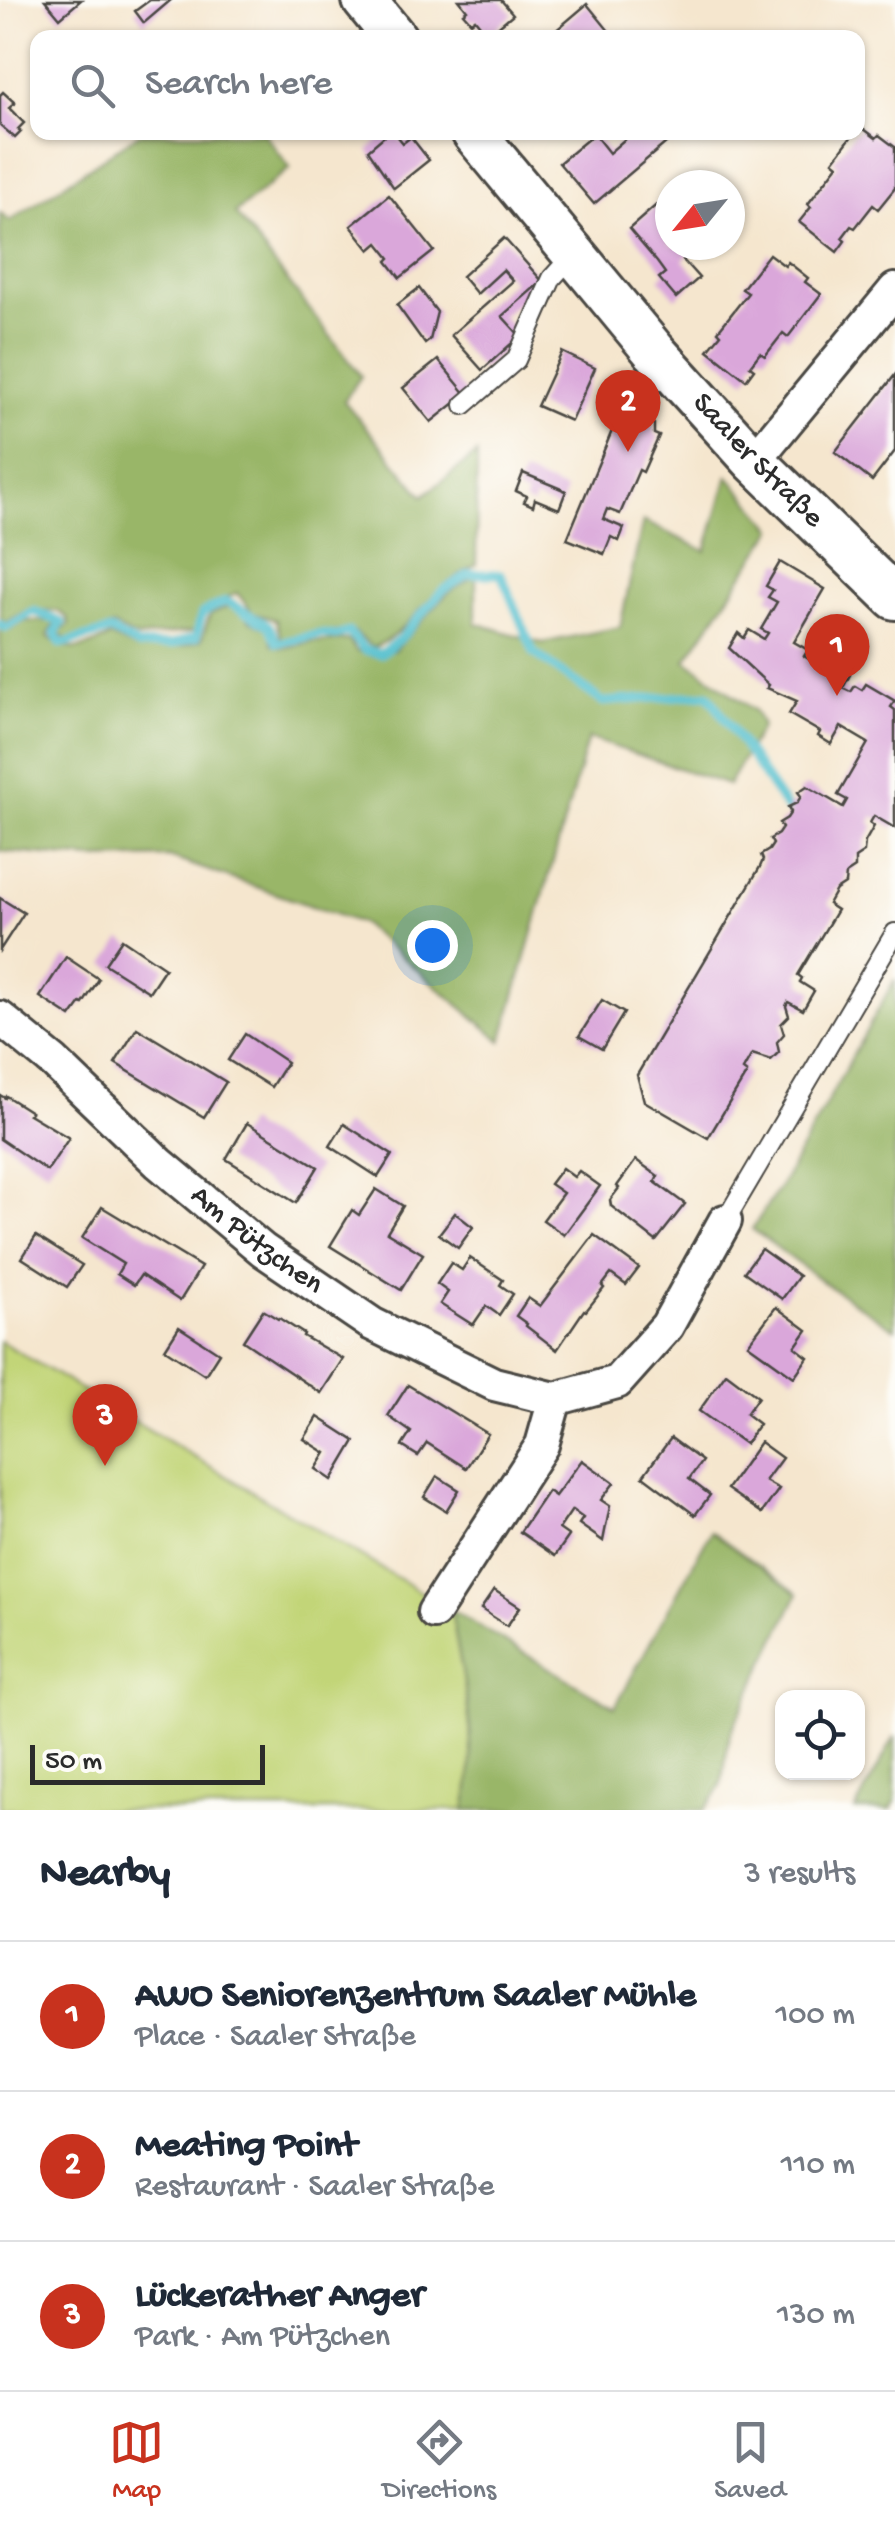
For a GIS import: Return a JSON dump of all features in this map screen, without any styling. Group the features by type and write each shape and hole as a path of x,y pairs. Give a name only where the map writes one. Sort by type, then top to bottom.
{"street":[{"path":"364,0 388,30"},
{"name":"Saaler Straße","path":"480,140 655,352 754,461 895,598"},
{"path":"754,461 895,290"},
{"name":"Am Pützchen","path":"0,1018 54,1062 159,1163 263,1250 372,1324 494,1384 554,1399 617,1382 667,1326 724,1221"},
{"path":"434,1612 542,1445 554,1399"}],"lane":[{"path":"464,405 516,360 552,278 574,254"},
{"path":"724,1221 895,933"}],"green space":[{"path":"130,140 269,140 290,168 235,213 361,376 344,401 423,496 477,454 476,565 446,585 392,637 372,648 354,631 281,639 276,620 253,613 237,593 208,607 195,631 137,638 113,626 74,642 59,632 69,625 67,617 57,611 29,610 4,623 0,617 0,213 10,221"},
{"path":"728,476 774,529 686,660 755,711 762,726 728,785 588,738 502,1041 361,923 169,857 93,859 0,851 0,627 10,630 25,621 56,621 48,636 71,648 86,647 110,637 136,649 184,646 201,640 210,614 234,604 250,621 269,629 272,645 283,648 349,640 356,651 374,656 395,650 448,593 476,575 476,623 542,643 620,627 643,521 706,551"},
{"path":"895,979 895,1329 752,1229 783,1182"},
{"path":"0,1341 451,1610 471,1735 465,1810 0,1810"},
{"path":"711,1531 798,1594 730,1734 721,1787 704,1810 465,1810 471,1735 451,1610 615,1707"},
{"path":"895,1736 895,1802 891,1810 855,1810"}],"building":[{"path":"45,0 81,0 60,18"},
{"path":"150,0 171,0 144,23 135,11"},
{"path":"459,0 501,0 513,14 494,30 484,30 463,13 467,10"},
{"path":"587,4 608,30 556,30"},
{"path":"3,92 15,103 9,108 24,123 15,138 0,125"},
{"path":"865,130 895,147 895,188 878,209 873,205 855,228 851,226 837,252 799,222 838,165 833,161 849,140 865,140"},
{"path":"380,140 413,140 429,160 394,188 368,150"},
{"path":"587,140 599,140 609,153 624,140 670,140 594,204 559,163"},
{"path":"389,195 434,251 400,278 378,243 370,250 351,226"},
{"path":"655,206 655,260 629,229"},
{"path":"504,238 542,281 502,316 520,336 482,370 451,335 513,281 503,270 477,294 462,276"},
{"path":"769,254 785,266 788,262 821,294 788,337 783,333 765,356 760,353 746,380 708,350 748,293 742,289"},
{"path":"683,260 699,278 676,298 659,278 665,273 657,262"},
{"path":"419,288 437,312 430,340 425,344 397,305"},
{"path":"562,352 595,368 571,421 537,406"},
{"path":"438,360 466,394 431,422 403,388"},
{"path":"895,375 895,451 872,481 835,452"},
{"path":"617,414 641,426 647,421 654,424 654,434 659,436 620,514 607,509 603,519 624,528 619,541 611,537 604,554 567,539"},
{"path":"523,473 566,491 559,509 535,499 533,506 524,502 527,496 516,491"},
{"path":"780,562 825,589 794,642 808,650 804,656 817,664 821,657 850,675 843,688 851,692 855,686 862,690 866,684 895,701 891,707 895,710 895,828 874,816 864,852 855,858 855,868 846,874 845,884 828,904 837,910 798,975 802,978 800,982 814,991 803,1010 788,1002 789,1016 781,1024 784,1034 777,1042 779,1052 771,1060 752,1054 743,1070 747,1073 708,1138 644,1101 637,1075 760,867 761,855 773,844 770,839 782,828 779,823 791,812 788,807 801,796 798,792 807,786 843,807 847,800 838,795 868,743 841,727 831,744 818,736 820,732 789,714 797,701 767,688 769,685 729,648 738,633 744,638 749,630 764,639 768,633 761,629 777,602 768,597 773,590 766,586"},
{"path":"0,898 24,913 0,950"},
{"path":"122,939 165,968 149,992 105,964"},
{"path":"66,957 99,979 71,1017 40,997"},
{"path":"602,1000 624,1013 602,1049 579,1036"},
{"path":"137,1028 226,1082 204,1117 115,1063"},
{"path":"245,1034 287,1062 271,1087 228,1060"},
{"path":"0,1095 69,1138 47,1171 0,1139"},
{"path":"247,1123 318,1167 296,1203 226,1159"},
{"path":"344,1124 392,1155 378,1177 330,1146"},
{"path":"636,1160 658,1176 655,1182 685,1204 656,1241 611,1206 617,1186"},
{"path":"562,1168 574,1177 579,1171 600,1186 564,1235 543,1220 563,1193 550,1184"},
{"path":"376,1189 403,1206 387,1232 423,1254 401,1290 330,1246 352,1210 359,1215"},
{"path":"102,1207 201,1267 180,1301 141,1275 134,1285 117,1274 123,1264 82,1238"},
{"path":"455,1213 473,1227 458,1248 439,1234"},
{"path":"594,1235 639,1268 626,1285 611,1274 557,1350 516,1316 528,1298 540,1306"},
{"path":"36,1236 82,1265 67,1287 22,1258"},
{"path":"761,1249 799,1276 782,1299 744,1272"},
{"path":"470,1258 503,1280 500,1285 513,1294 499,1315 486,1306 473,1325 440,1304 448,1292 437,1284 451,1263 462,1270"},
{"path":"776,1307 807,1330 795,1347 808,1357 794,1377 748,1344"},
{"path":"263,1310 343,1359 321,1393 243,1341"},
{"path":"179,1327 219,1353 205,1375 165,1349"},
{"path":"726,1373 758,1397 746,1414 759,1424 745,1444 699,1411"},
{"path":"408,1385 488,1434 466,1468 427,1443 418,1456 402,1446 411,1432 388,1416"},
{"path":"318,1417 355,1441 332,1480 316,1469 326,1453 304,1439"},
{"path":"671,1438 702,1461 689,1479 710,1495 695,1515 643,1476"},
{"path":"760,1442 782,1458 765,1481 779,1489 762,1513 727,1489"},
{"path":"582,1460 614,1483 601,1500 610,1506 603,1541 579,1524 583,1518 572,1510 559,1529 569,1536 555,1556 520,1532 548,1491 555,1496"},
{"path":"437,1476 459,1490 446,1511 424,1497"},
{"path":"494,1590 520,1607 507,1626 481,1609"}],"waterway":[{"path":"0,624 6,628 34,611 62,623 55,633 61,644 110,631 138,646 171,645 196,637 202,613 226,601 269,626 277,643 349,632 364,650 381,654 401,638 442,591 469,574 501,574 534,653 603,702 708,694 786,808"}],"place":[{"name":"Meating Point","path":"628,452"},
{"name":"AWO Seniorenzentrum Saaler Mühle","path":"837,696"},
{"name":"Lückerather Anger","path":"105,1466"}]}
